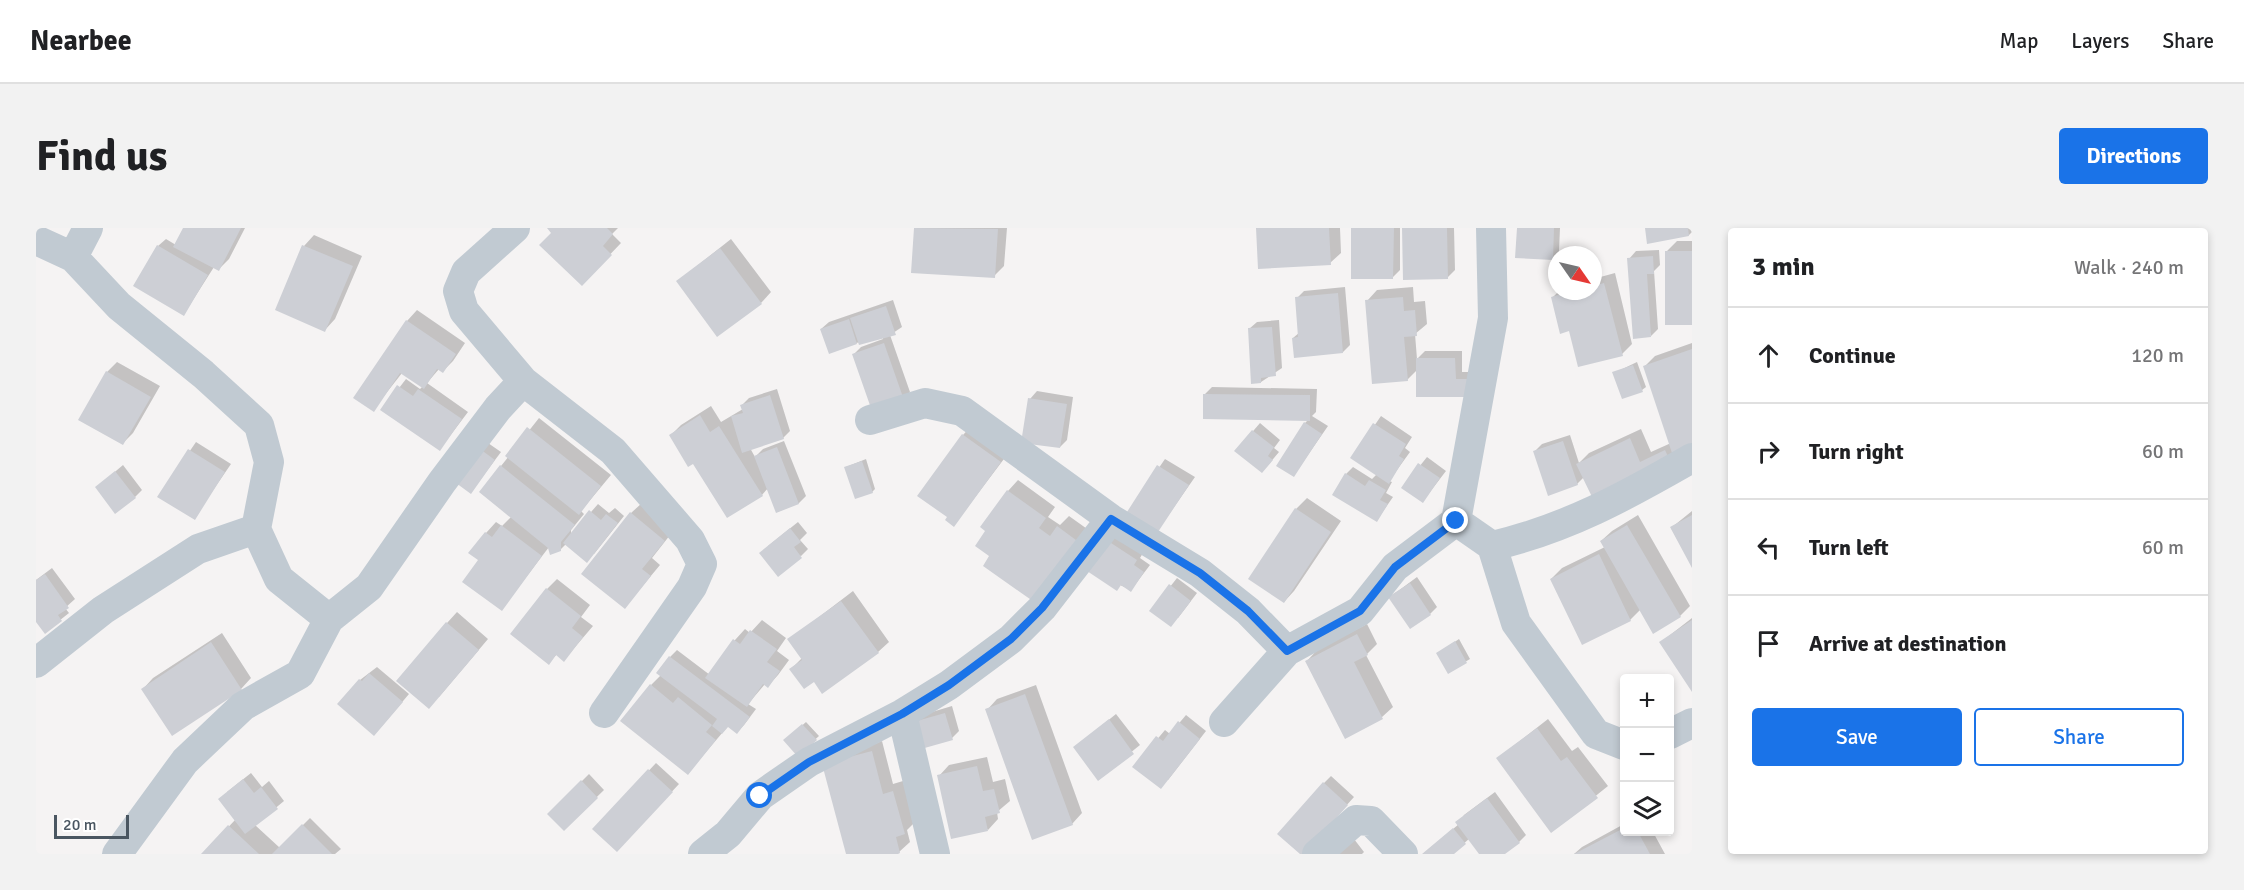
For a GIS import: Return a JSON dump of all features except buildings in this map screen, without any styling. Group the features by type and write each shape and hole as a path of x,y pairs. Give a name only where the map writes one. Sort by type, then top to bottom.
{"street":[{"path":"73,257 88,228"},
{"path":"515,228 466,272 458,291 464,311 523,381 613,451 690,540 702,564 692,587 604,713"},
{"path":"1224,722 1287,651 1360,611 1395,567 1456,521 1493,318 1491,228"},
{"path":"36,240 73,257 120,306 203,374 259,425 269,462 256,529 279,579 329,619"},
{"path":"117,854 185,761 243,705 300,674 329,619 369,587 449,473 498,408 523,381"},
{"path":"870,420 924,403 963,411 1111,519 1200,573 1248,611 1287,651"},
{"path":"1492,546 1533,537 1589,514 1692,458"},
{"path":"703,854 728,834 760,796 809,762 902,714 949,685 1011,639 1042,608 1111,519"},
{"path":"1456,521 1492,546 1516,623 1596,735 1620,744"},
{"path":"36,663 103,610 198,549 256,529"},
{"path":"902,714 935,854"},
{"path":"1674,732 1692,723"},
{"path":"1317,854 1356,820 1371,821 1403,854"}],"route":[{"path":"760,796 809,762 902,714 949,685 1011,639 1042,608 1111,519 1200,573 1248,611 1287,651 1360,611 1395,567 1456,521"}]}
